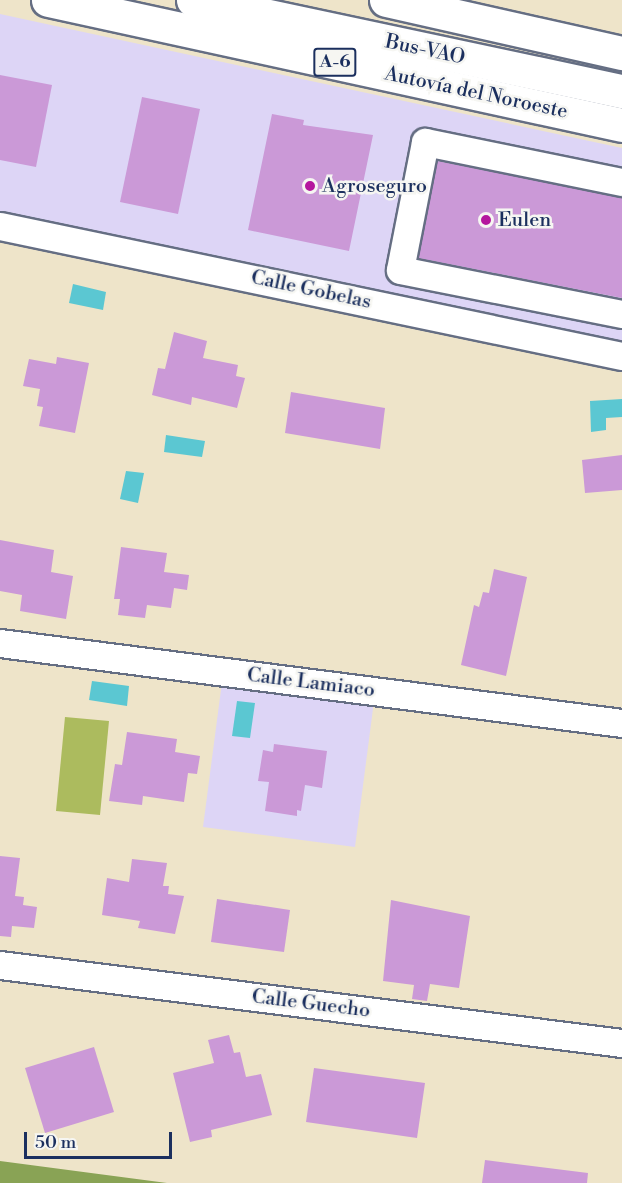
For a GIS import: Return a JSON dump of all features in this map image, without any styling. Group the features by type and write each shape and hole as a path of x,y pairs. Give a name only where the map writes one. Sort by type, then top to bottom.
{"highway":[{"name":"Autovía del Noroeste","path":"48,0 622,124"},
{"name":"Bus-VAO","path":"193,0 622,91"},
{"path":"386,0 622,53"}],"street":[{"path":"622,182 425,142 400,270 622,314"},
{"name":"Calle Gobelas","path":"0,225 622,356"},
{"path":"543,339 550,301"},
{"name":"Calle Lamiaco","path":"0,643 622,723"},
{"name":"Calle Guecho","path":"0,964 622,1043"}],"shaded area":[{"path":"0,14 622,148 622,346 0,211"},
{"path":"222,682 374,701 355,847 203,827"}],"green space":[{"path":"65,717 109,721 100,815 56,811"},
{"path":"0,1161 91,1173 167,1183 0,1183"}],"water":[{"path":"73,284 106,292 103,310 69,303"},
{"path":"622,399 622,417 606,418 606,430 591,432 590,401"},
{"path":"166,435 205,441 202,457 164,452"},
{"path":"126,471 144,473 138,503 120,499"},
{"path":"92,681 129,686 127,706 89,700"},
{"path":"237,701 255,703 250,738 232,736"}],"building":[{"path":"0,75 52,85 36,167 0,160"},
{"path":"142,97 200,109 178,214 120,202"},
{"name":"Agroseguro","path":"272,114 304,120 303,125 373,135 349,251 248,230"},
{"path":"437,161 622,197 622,298 418,258"},
{"path":"174,332 207,341 203,358 238,365 236,376 245,378 237,408 192,397 191,405 152,395 158,368 165,369"},
{"path":"57,357 89,363 75,433 39,426 43,407 37,406 40,389 23,386 29,359 56,364"},
{"path":"291,392 385,408 380,449 285,433"},
{"path":"622,455 622,490 585,493 582,460"},
{"path":"0,540 54,550 51,572 73,576 66,619 20,611 22,595 0,591"},
{"path":"121,547 167,553 164,572 189,575 187,590 174,588 171,608 147,605 145,618 118,615 120,599 114,599"},
{"path":"494,569 527,577 506,676 461,665 474,605 479,607 483,592 489,593"},
{"path":"127,732 177,739 175,752 200,756 197,774 188,773 184,802 143,796 142,805 109,801 115,764 122,765"},
{"path":"274,744 327,751 322,788 305,785 301,811 297,810 297,816 265,811 269,782 258,781 263,750 273,752"},
{"path":"0,856 20,858 15,896 24,897 23,905 37,907 34,928 12,926 11,937 0,936"},
{"path":"132,859 167,863 163,886 169,886 168,894 184,896 175,934 138,928 140,921 102,915 107,878 129,882"},
{"path":"217,899 290,910 284,952 211,942"},
{"path":"391,900 470,916 459,988 430,984 427,1001 412,999 414,985 383,981"},
{"path":"229,1035 234,1053 240,1052 246,1077 261,1074 272,1115 211,1130 212,1137 190,1142 173,1073 214,1063 208,1040"},
{"path":"94,1047 114,1112 45,1133 25,1068"},
{"path":"314,1068 425,1083 417,1138 306,1122"},
{"path":"485,1160 588,1173 587,1183 482,1183"}],"place":[{"name":"Agroseguro","path":"310,186"},
{"name":"Eulen","path":"486,220"}]}
